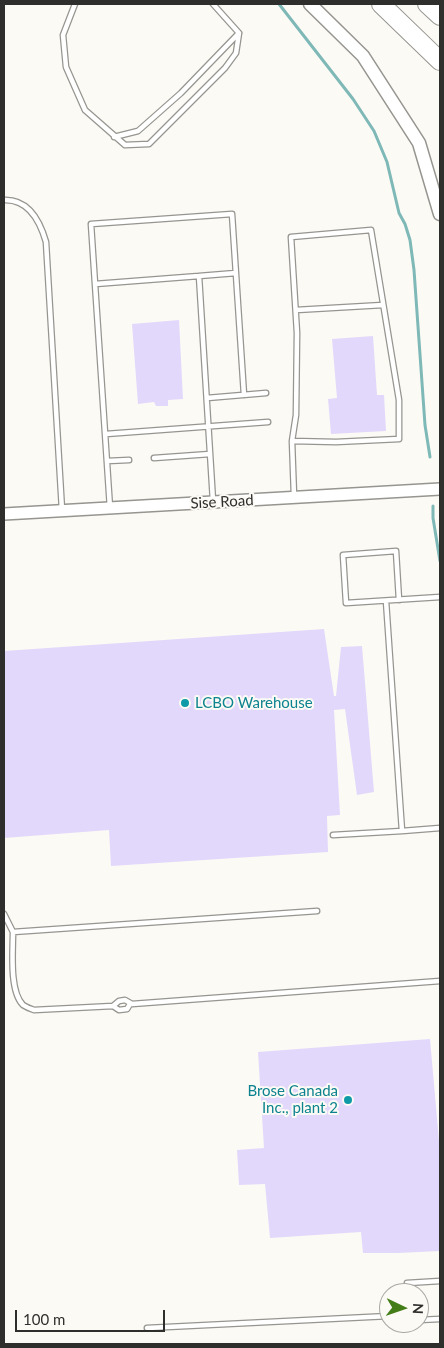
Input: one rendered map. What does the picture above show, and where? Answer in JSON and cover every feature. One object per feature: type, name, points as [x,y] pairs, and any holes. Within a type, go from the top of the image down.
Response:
[{"type":"highway","points":[[381,4],[440,61]]},
{"type":"highway","points":[[427,4],[440,16]]},
{"type":"main road","points":[[310,4],[363,56],[419,143],[440,214]]},
{"type":"street","name":"Sise Road","points":[[4,514],[440,489]]},
{"type":"lane","points":[[74,4],[62,35],[66,67],[85,110],[125,145],[149,144],[225,68],[236,53],[239,33]]},
{"type":"lane","points":[[213,4],[239,33]]},
{"type":"lane","points":[[114,136],[138,131],[181,92],[239,33]]},
{"type":"lane","points":[[4,200],[11,200],[21,204],[33,214],[42,228],[46,242],[62,510]]},
{"type":"lane","points":[[110,508],[91,224],[232,214],[244,395]]},
{"type":"lane","points":[[292,441],[336,442],[399,439],[399,400],[371,230],[291,237],[297,333],[296,415],[292,441],[294,498]]},
{"type":"lane","points":[[95,284],[236,273]]},
{"type":"lane","points":[[199,276],[213,502]]},
{"type":"lane","points":[[296,310],[383,305]]},
{"type":"lane","points":[[206,398],[266,393]]},
{"type":"lane","points":[[106,434],[268,422]]},
{"type":"lane","points":[[154,458],[210,454]]},
{"type":"lane","points":[[107,461],[128,460]]},
{"type":"lane","points":[[399,600],[396,551],[343,555],[346,603],[386,601],[440,597]]},
{"type":"lane","points":[[386,601],[402,831]]},
{"type":"lane","points":[[333,836],[440,828]]},
{"type":"lane","points":[[13,932],[317,911]]},
{"type":"lane","points":[[4,914],[13,932],[14,982],[17,994],[23,1005],[34,1010],[113,1006],[119,1010],[127,1009],[130,1004],[440,981]]},
{"type":"lane","points":[[407,1283],[440,1281]]},
{"type":"lane","points":[[146,1328],[379,1316]]},
{"type":"building","points":[[179,320],[183,399],[168,400],[168,406],[156,406],[154,402],[138,404],[132,324]]},
{"type":"building","points":[[373,336],[377,395],[384,395],[386,431],[331,434],[328,399],[337,398],[332,339]]},
{"type":"building","name":"LCBO Warehouse","points":[[324,629],[334,696],[336,696],[341,647],[362,646],[374,792],[357,795],[345,709],[334,710],[340,815],[327,816],[328,852],[111,866],[109,830],[4,838],[4,651]]},
{"type":"building","name":"Brose Canada Inc., plant 2","points":[[430,1039],[440,1152],[440,1251],[363,1253],[361,1232],[270,1238],[265,1184],[239,1185],[237,1150],[264,1148],[258,1052]]},
{"type":"waterway","points":[[279,4],[353,99],[374,131],[387,162],[399,213],[410,240],[414,270],[425,425],[430,457]]},
{"type":"waterway","points":[[433,506],[433,518],[440,561]]},
{"type":"place","name":"LCBO Warehouse","points":[[185,703]]},
{"type":"place","name":"Brose Canada Inc., plant 2","points":[[348,1100]]}]
